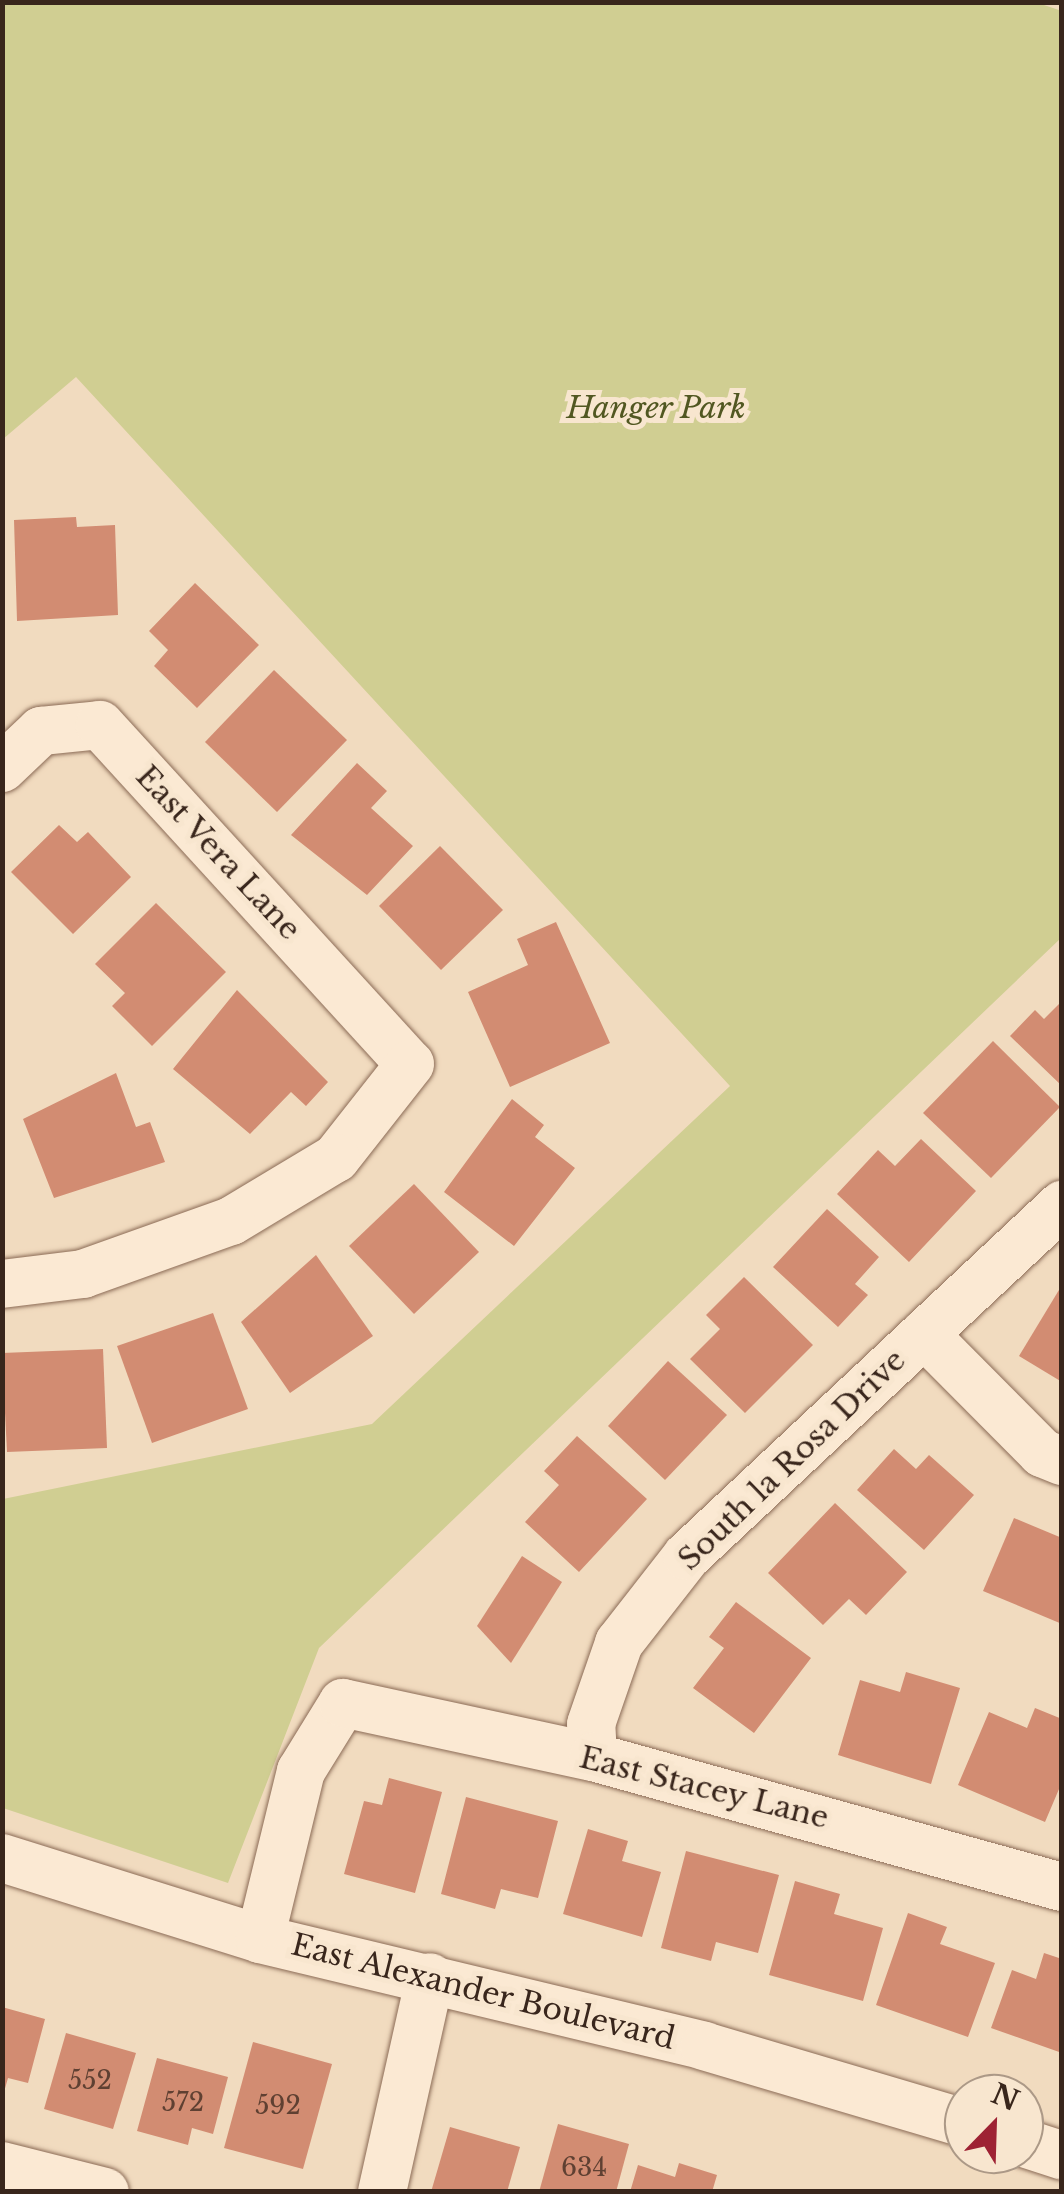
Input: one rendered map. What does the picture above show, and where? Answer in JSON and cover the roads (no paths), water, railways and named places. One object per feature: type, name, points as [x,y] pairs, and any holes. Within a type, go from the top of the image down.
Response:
[{"type":"street","name":"East Vera Lane","points":[[2,768],[42,731],[100,726],[410,1064],[336,1158],[232,1220],[83,1274],[2,1284]]},
{"type":"street","name":"South la Rosa Drive","points":[[592,1757],[590,1724],[619,1644],[686,1556],[1062,1205]]},
{"type":"street","points":[[924,1334],[1042,1453],[1062,1461]]},
{"type":"street","name":"East Stacey Lane","points":[[260,1939],[301,1771],[343,1703],[592,1757],[1062,1887]]},
{"type":"street","name":"East Alexander Boulevard","points":[[2,1858],[260,1939],[430,1977],[944,2118]]},
{"type":"street","points":[[382,2192],[430,1977]]},
{"type":"street","points":[[2,2166],[105,2192]]},
{"type":"park label","name":"Hanger Park","points":[[656,408]]}]
